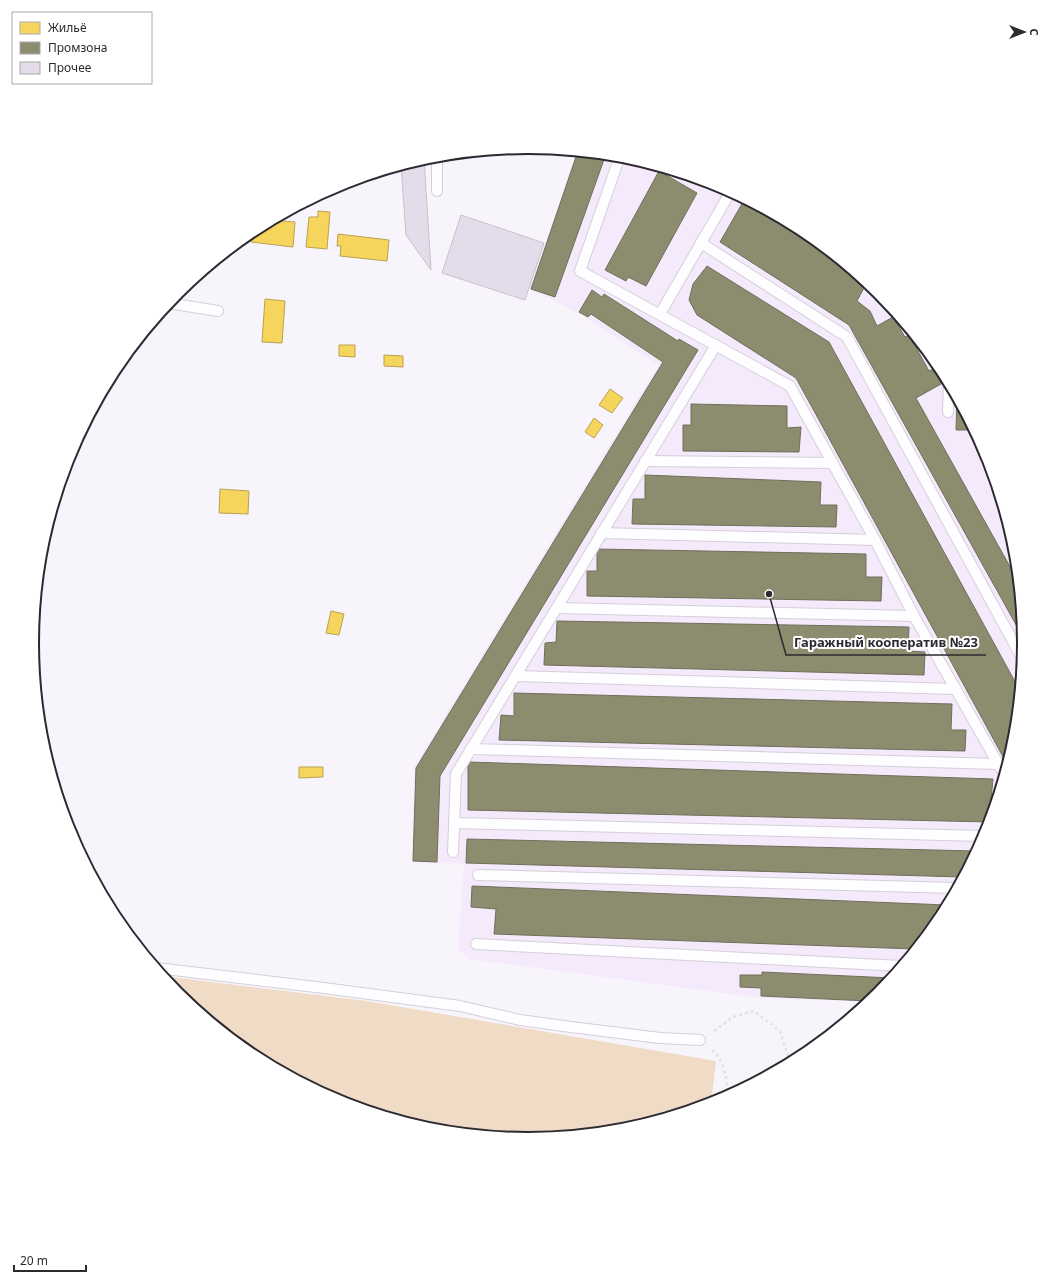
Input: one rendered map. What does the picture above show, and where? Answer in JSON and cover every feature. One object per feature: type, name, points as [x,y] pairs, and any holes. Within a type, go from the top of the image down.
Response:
[{"type":"lane","points":[[618,162],[580,271],[790,386],[875,540],[914,616],[1000,768]]},
{"type":"lane","points":[[436,163],[436,191]]},
{"type":"lane","points":[[660,314],[728,197]]},
{"type":"lane","points":[[701,243],[847,337],[1017,648]]},
{"type":"lane","points":[[175,304],[218,311]]},
{"type":"lane","points":[[453,852],[456,774],[716,345]]},
{"type":"lane","points":[[948,412],[949,394]]},
{"type":"lane","points":[[645,460],[833,463]]},
{"type":"lane","points":[[602,533],[875,540]]},
{"type":"lane","points":[[558,608],[914,616]]},
{"type":"lane","points":[[516,676],[956,689]]},
{"type":"lane","points":[[471,749],[998,764]]},
{"type":"lane","points":[[454,823],[977,836]]},
{"type":"lane","points":[[478,875],[951,888]]},
{"type":"lane","points":[[476,944],[895,966]]},
{"type":"lane","points":[[164,969],[460,1006],[520,1020],[571,1028],[660,1038],[700,1040]]},
{"type":"path","points":[[726,1089],[726,1074],[716,1053],[700,1040],[733,1017],[754,1011],[780,1031],[788,1056]]},
{"type":"shaded area","points":[[575,156],[623,163],[655,170],[685,179],[744,204],[772,219],[800,236],[850,275],[896,320],[916,345],[935,371],[967,426],[991,485],[1008,547],[1013,579],[1017,642],[1016,674],[1008,738],[991,800],[967,859],[935,914],[916,940],[896,965],[859,1002],[760,998],[470,959],[458,950],[464,864],[412,862],[414,767],[658,365],[578,313],[529,289]]},
{"type":"shaded area","points":[[172,977],[367,1001],[716,1061],[712,1095],[685,1106],[655,1115],[592,1127],[560,1130],[528,1132],[464,1127],[401,1115],[371,1106],[312,1081],[283,1066],[230,1030],[206,1010]]},
{"type":"building: Жильё","points":[[318,211],[330,212],[327,249],[306,247],[309,217],[318,217]]},
{"type":"building: Жильё","points":[[281,221],[295,222],[293,247],[251,242],[251,239],[256,236]]},
{"type":"building: Жильё","points":[[338,234],[389,240],[387,261],[340,256],[341,246],[337,246]]},
{"type":"building: Жильё","points":[[265,299],[285,301],[282,343],[262,342]]},
{"type":"building: Жильё","points":[[339,345],[355,345],[355,357],[339,356]]},
{"type":"building: Жильё","points":[[384,355],[403,356],[403,367],[384,366]]},
{"type":"building: Жильё","points":[[610,389],[623,398],[612,413],[599,405]]},
{"type":"building: Жильё","points":[[594,418],[603,425],[594,438],[585,432]]},
{"type":"building: Жильё","points":[[220,489],[249,491],[248,514],[219,513]]},
{"type":"building: Жильё","points":[[331,611],[344,614],[339,635],[326,633]]},
{"type":"building: Жильё","points":[[299,767],[323,767],[323,777],[299,778]]},
{"type":"building: Промзона","points":[[576,157],[604,160],[555,297],[531,289]]},
{"type":"building: Промзона","points":[[659,171],[697,193],[646,286],[628,277],[626,281],[605,270]]},
{"type":"building: Промзона","points":[[742,203],[744,204],[800,236],[826,255],[864,288],[857,301],[870,311],[877,326],[893,317],[905,337],[908,335],[911,339],[929,371],[933,369],[941,384],[916,398],[1011,569],[1016,625],[849,325],[720,242]]},
{"type":"building: Промзона","points":[[707,266],[829,342],[1015,682],[1008,738],[1003,757],[796,378],[697,315],[689,300],[693,284]]},
{"type":"building: Промзона","points":[[592,290],[602,297],[604,294],[678,341],[679,339],[698,350],[440,776],[437,862],[413,861],[416,768],[663,362],[591,314],[588,317],[579,312]]},
{"type":"building: Промзона","points":[[691,404],[787,406],[787,428],[801,427],[799,452],[683,451],[683,425],[691,425]]},
{"type":"building: Промзона","points":[[957,408],[969,430],[956,430]]},
{"type":"building: Промзона","points":[[645,475],[821,482],[820,505],[837,505],[836,527],[632,524],[633,499],[645,499]]},
{"type":"building: Промзона","points":[[597,549],[866,554],[866,577],[882,577],[881,601],[587,596],[587,571],[597,571]]},
{"type":"building: Промзона","points":[[557,621],[909,627],[908,651],[925,652],[924,675],[544,665],[545,643],[556,642]]},
{"type":"building: Промзона","points":[[514,693],[952,704],[951,730],[966,730],[965,751],[499,740],[501,715],[514,716]]},
{"type":"building: Промзона","points":[[468,762],[993,779],[991,800],[983,822],[468,810]]},
{"type":"building: Промзона","points":[[467,839],[971,851],[957,877],[466,863]]},
{"type":"building: Промзона","points":[[472,886],[940,905],[909,949],[494,934],[496,909],[471,907]]},
{"type":"building: Промзона","points":[[762,972],[884,978],[860,1001],[761,996],[761,988],[740,987],[740,975],[762,975]]},
{"type":"building: Прочее","points":[[424,165],[431,270],[406,235],[401,170]]},
{"type":"building: Прочее","points":[[461,215],[544,243],[525,300],[442,273]]},
{"type":"place","name":"Гаражный кооператив №23","points":[[769,594]]}]
